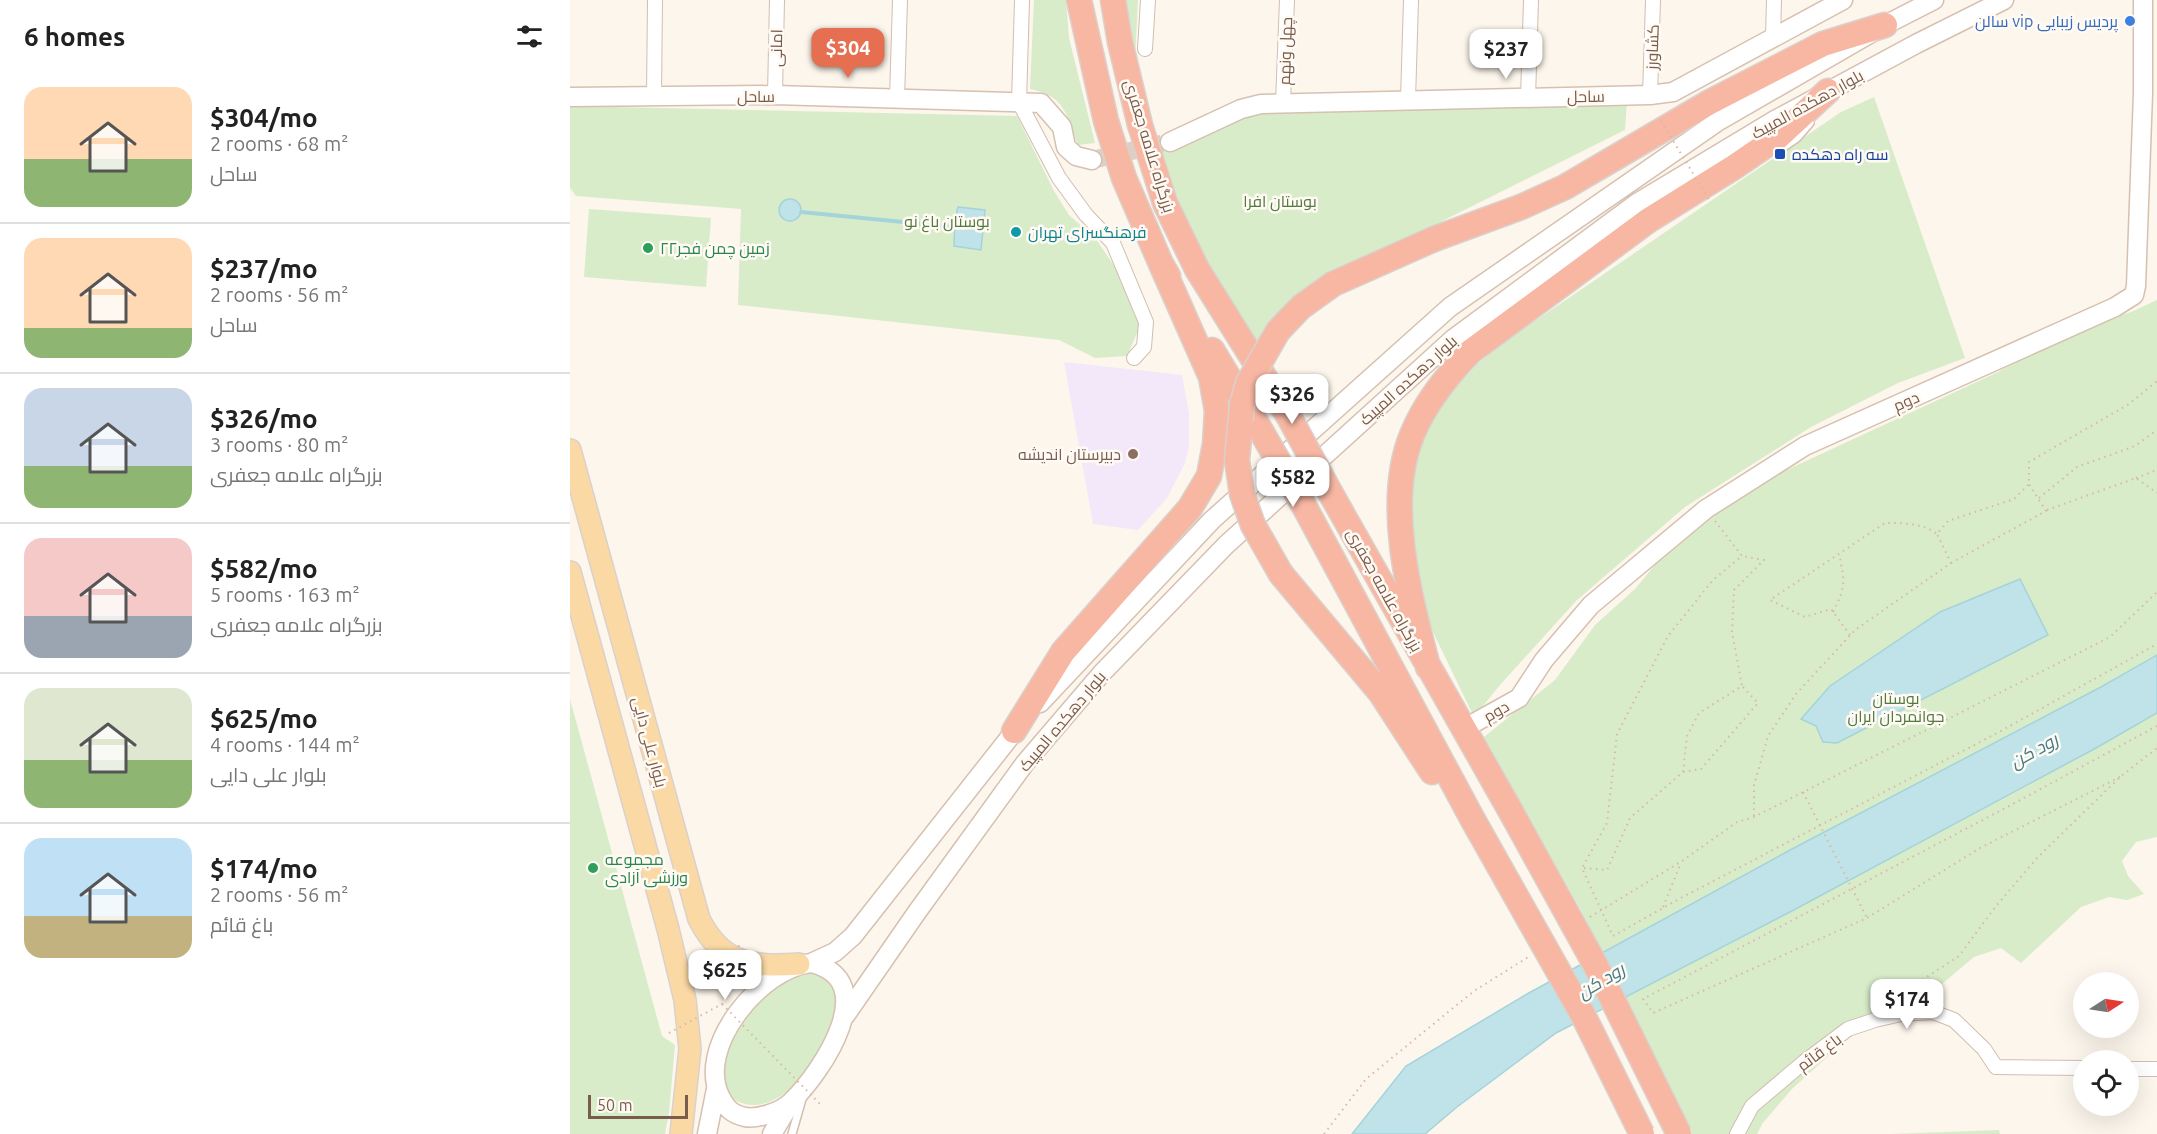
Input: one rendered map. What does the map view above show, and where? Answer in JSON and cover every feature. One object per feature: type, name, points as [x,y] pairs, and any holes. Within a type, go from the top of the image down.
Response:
[{"type":"highway","name":"بزرگراه علامه جعفری","points":[[1079,0],[1106,121],[1124,178],[1161,264],[1303,504],[1473,820],[1583,1015],[1642,1134]]},
{"type":"highway","name":"بزرگراه علامه جعفری","points":[[1113,0],[1120,42],[1140,124],[1165,203],[1197,269],[1288,415],[1510,810],[1596,966],[1679,1134]]},
{"type":"highway","points":[[1473,820],[1428,767],[1380,692],[1281,574],[1253,525],[1242,494],[1237,460],[1242,405],[1248,383],[1278,331],[1301,307],[1333,284],[1434,239],[1521,207],[1565,187],[1710,102],[1823,44],[1885,25]]},
{"type":"highway","points":[[1428,667],[1409,595],[1400,522],[1403,469],[1412,436],[1447,376],[1470,352],[1649,220],[1778,137],[1824,98]]},
{"type":"highway","points":[[1014,730],[1063,652],[1190,508],[1209,476],[1215,444],[1217,411],[1211,377],[1161,264]]},
{"type":"main road","name":"ساحل","points":[[1170,141],[1241,109],[1260,104],[1650,95],[1673,92],[1843,0]]},
{"type":"main road","name":"بلوار دهکده المپیک","points":[[805,964],[835,952],[853,936],[1014,730],[1212,520],[1450,308],[1717,122],[1885,25],[1934,0]]},
{"type":"main road","name":"بلوار دهکده المپیک","points":[[844,1016],[1025,763],[1102,673],[1226,545],[1453,339],[1637,203],[1775,120],[1824,98],[1916,44],[2004,0]]},
{"type":"main road","name":"دوم","points":[[1474,723],[1519,698],[1544,660],[1591,605],[1706,509],[1805,446],[2115,307],[2134,295],[2150,93],[2143,0]]},
{"type":"main road","name":"ساحل","points":[[570,97],[775,95],[1041,104],[1062,127],[1066,147],[1076,156],[1092,160]]},
{"type":"main road","name":"بلوار علی دایی","points":[[570,450],[699,919],[707,935],[722,951],[748,963],[770,966],[805,964]]},
{"type":"main road","name":"بلوار علی دایی","points":[[570,572],[668,929],[685,1000],[690,1049],[681,1134]]},
{"type":"main road","points":[[707,1134],[716,1089],[718,1050],[738,1012],[754,993],[777,975],[805,964],[824,966],[832,972],[844,991],[844,1016],[830,1049],[790,1104],[772,1134]]},
{"type":"main road","points":[[716,1089],[727,1108],[736,1115],[753,1118],[764,1116],[790,1104]]},
{"type":"street","points":[[654,96],[655,0]]},
{"type":"street","name":"امانی","points":[[775,95],[777,0]]},
{"type":"street","points":[[897,99],[900,0]]},
{"type":"street","points":[[1023,0],[1019,102],[1059,178],[1086,215],[1113,243],[1146,322],[1143,347],[1134,358]]},
{"type":"street","points":[[1145,49],[1148,0]]},
{"type":"street","name":"چهل ونهم","points":[[1283,103],[1287,0]]},
{"type":"street","points":[[1408,100],[1411,0]]},
{"type":"street","points":[[1528,98],[1531,0]]},
{"type":"street","name":"کشاورز","points":[[1650,95],[1653,0]]},
{"type":"street","points":[[1773,37],[1774,0]]},
{"type":"street","name":"باغ قائم","points":[[1737,1134],[1752,1106],[1848,1029],[1901,1014],[1933,1012],[1954,1020],[1984,1049],[1996,1067],[2073,1068]]},
{"type":"street","points":[[2139,1069],[2157,1069]]},
{"type":"lane","points":[[1773,154],[1797,138],[1815,117]]},
{"type":"lane","points":[[1677,203],[1712,191]]},
{"type":"lane","points":[[792,1134],[810,1079]]},
{"type":"path","points":[[1660,121],[1711,203]]},
{"type":"path","points":[[2046,511],[2029,484],[2029,462],[2129,404],[2157,381]]},
{"type":"path","points":[[2038,498],[2077,467],[2135,446],[2157,430]]},
{"type":"path","points":[[1754,817],[1754,785],[1768,736],[1796,694],[1850,635],[1951,563],[2046,511],[2157,470]]},
{"type":"path","points":[[2136,478],[2157,493]]},
{"type":"path","points":[[1937,534],[1948,521],[2014,499],[2029,484]]},
{"type":"path","points":[[1582,868],[1607,870],[1630,819],[1683,772],[1701,769],[1758,703],[1742,686],[1732,632],[1734,590],[1764,560],[1742,556],[1706,509]]},
{"type":"path","points":[[1850,635],[1832,609],[1805,617],[1770,600],[1885,524],[1904,523],[1932,530],[1937,534],[1951,563]]},
{"type":"path","points":[[1833,612],[1843,593],[1844,580],[1839,554]]},
{"type":"path","points":[[1582,868],[1607,823],[1617,734],[1668,636],[1713,580],[1742,556]]},
{"type":"path","points":[[1581,923],[1682,861],[1737,822],[1754,817],[2110,637],[2157,592]]},
{"type":"path","points":[[1582,868],[1613,936],[1663,907],[1991,736],[2157,644]]},
{"type":"path","points":[[1683,772],[1687,736],[1699,713],[1742,686]]},
{"type":"path","points":[[2120,777],[1980,848],[1867,918],[1653,1013],[1642,999],[2011,806],[2157,726]]},
{"type":"path","points":[[1880,1007],[1959,956],[1996,906],[2037,858],[2120,777],[2157,748]]},
{"type":"path","points":[[1803,792],[1867,918]]},
{"type":"path","points":[[1663,907],[1682,861]]},
{"type":"path","points":[[669,1034],[722,1004],[739,945]]},
{"type":"path","points":[[1324,1134],[1366,1078],[1474,991],[1533,954]]},
{"type":"path","points":[[722,1004],[822,1106]]},
{"type":"shaded area","name":"دبیرستان اندیشه","points":[[1064,362],[1182,375],[1189,414],[1189,446],[1185,463],[1167,498],[1138,530],[1093,524]]},
{"type":"green space","points":[[1034,0],[1066,0],[1069,38],[1095,143],[1078,145],[1067,116],[1058,102],[1051,96],[1030,89]]},
{"type":"green space","points":[[1126,0],[1138,0],[1135,59]]},
{"type":"green space","points":[[1874,97],[1965,358],[1898,383],[1811,427],[1685,507],[1576,601],[1474,717],[1433,632],[1419,586],[1408,492],[1417,444],[1439,406],[1476,365],[1500,345],[1841,112]]},
{"type":"green space","name":"بوستان افرا","points":[[1627,101],[1625,130],[1330,277],[1257,347],[1202,251],[1176,195],[1160,153],[1257,110]]},
{"type":"green space","name":"بوستان باغ نو","points":[[570,106],[1017,116],[1054,191],[1069,215],[1096,239],[1119,273],[1141,324],[1127,356],[1095,358],[1059,340],[738,305],[741,209],[576,196],[570,188]]},
{"type":"green space","name":"زمین چمن فجر۲۲","points":[[589,209],[711,218],[706,287],[584,277]]},
{"type":"green space","name":"بوستان جوانمردان ایران","points":[[2157,300],[2157,837],[2136,842],[2122,861],[2128,876],[2144,894],[2127,900],[2109,897],[2081,907],[2021,963],[2001,948],[1974,957],[1936,989],[1847,1039],[1792,1089],[1762,1124],[1757,1134],[1688,1134],[1583,914],[1484,737],[1555,680],[1595,625],[1635,589],[1674,542],[1715,510],[1776,475],[1996,373],[2074,331],[2131,312]]},
{"type":"green space","name":"مجموعه ورزشی آزادی","points":[[570,699],[662,1036],[675,1045],[665,1134],[570,1134]]},
{"type":"green space","points":[[816,971],[836,990],[839,1000],[834,1025],[817,1059],[799,1082],[769,1102],[748,1105],[737,1101],[728,1093],[723,1070],[737,1028],[750,1008],[766,992],[785,979]]},
{"type":"green space","points":[[1999,1130],[2000,1134],[1892,1134]]},
{"type":"water","points":[[790,199],[798,202],[801,210],[798,218],[790,221],[782,218],[779,210],[782,202]]},
{"type":"water","points":[[958,207],[985,210],[981,250],[954,246]]},
{"type":"water","points":[[2020,579],[2048,635],[1837,743],[1823,742],[1816,726],[1801,719],[1830,686],[1940,612]]},
{"type":"water","name":"رود کن","points":[[2157,655],[2157,713],[1790,912],[1556,1033],[1457,1107],[1425,1134],[1352,1134],[1406,1066],[1527,994],[1792,849],[2101,687]]},
{"type":"waterway","points":[[801,212],[954,227]]},
{"type":"tunnel","points":[[1092,160],[1170,142]]},
{"type":"place","name":"سالن vip پردیس زیبایی","points":[[2130,21]]},
{"type":"place","name":"سه راه دهکده","points":[[1780,154]]},
{"type":"place","name":"فرهنگسرای تهران","points":[[1016,232]]},
{"type":"place","name":"زمین چمن فجر۲۲","points":[[648,248]]},
{"type":"place","name":"دبیرستان اندیشه","points":[[1133,454]]},
{"type":"place","name":"مجموعه ورزشی آزادی","points":[[593,868]]}]
